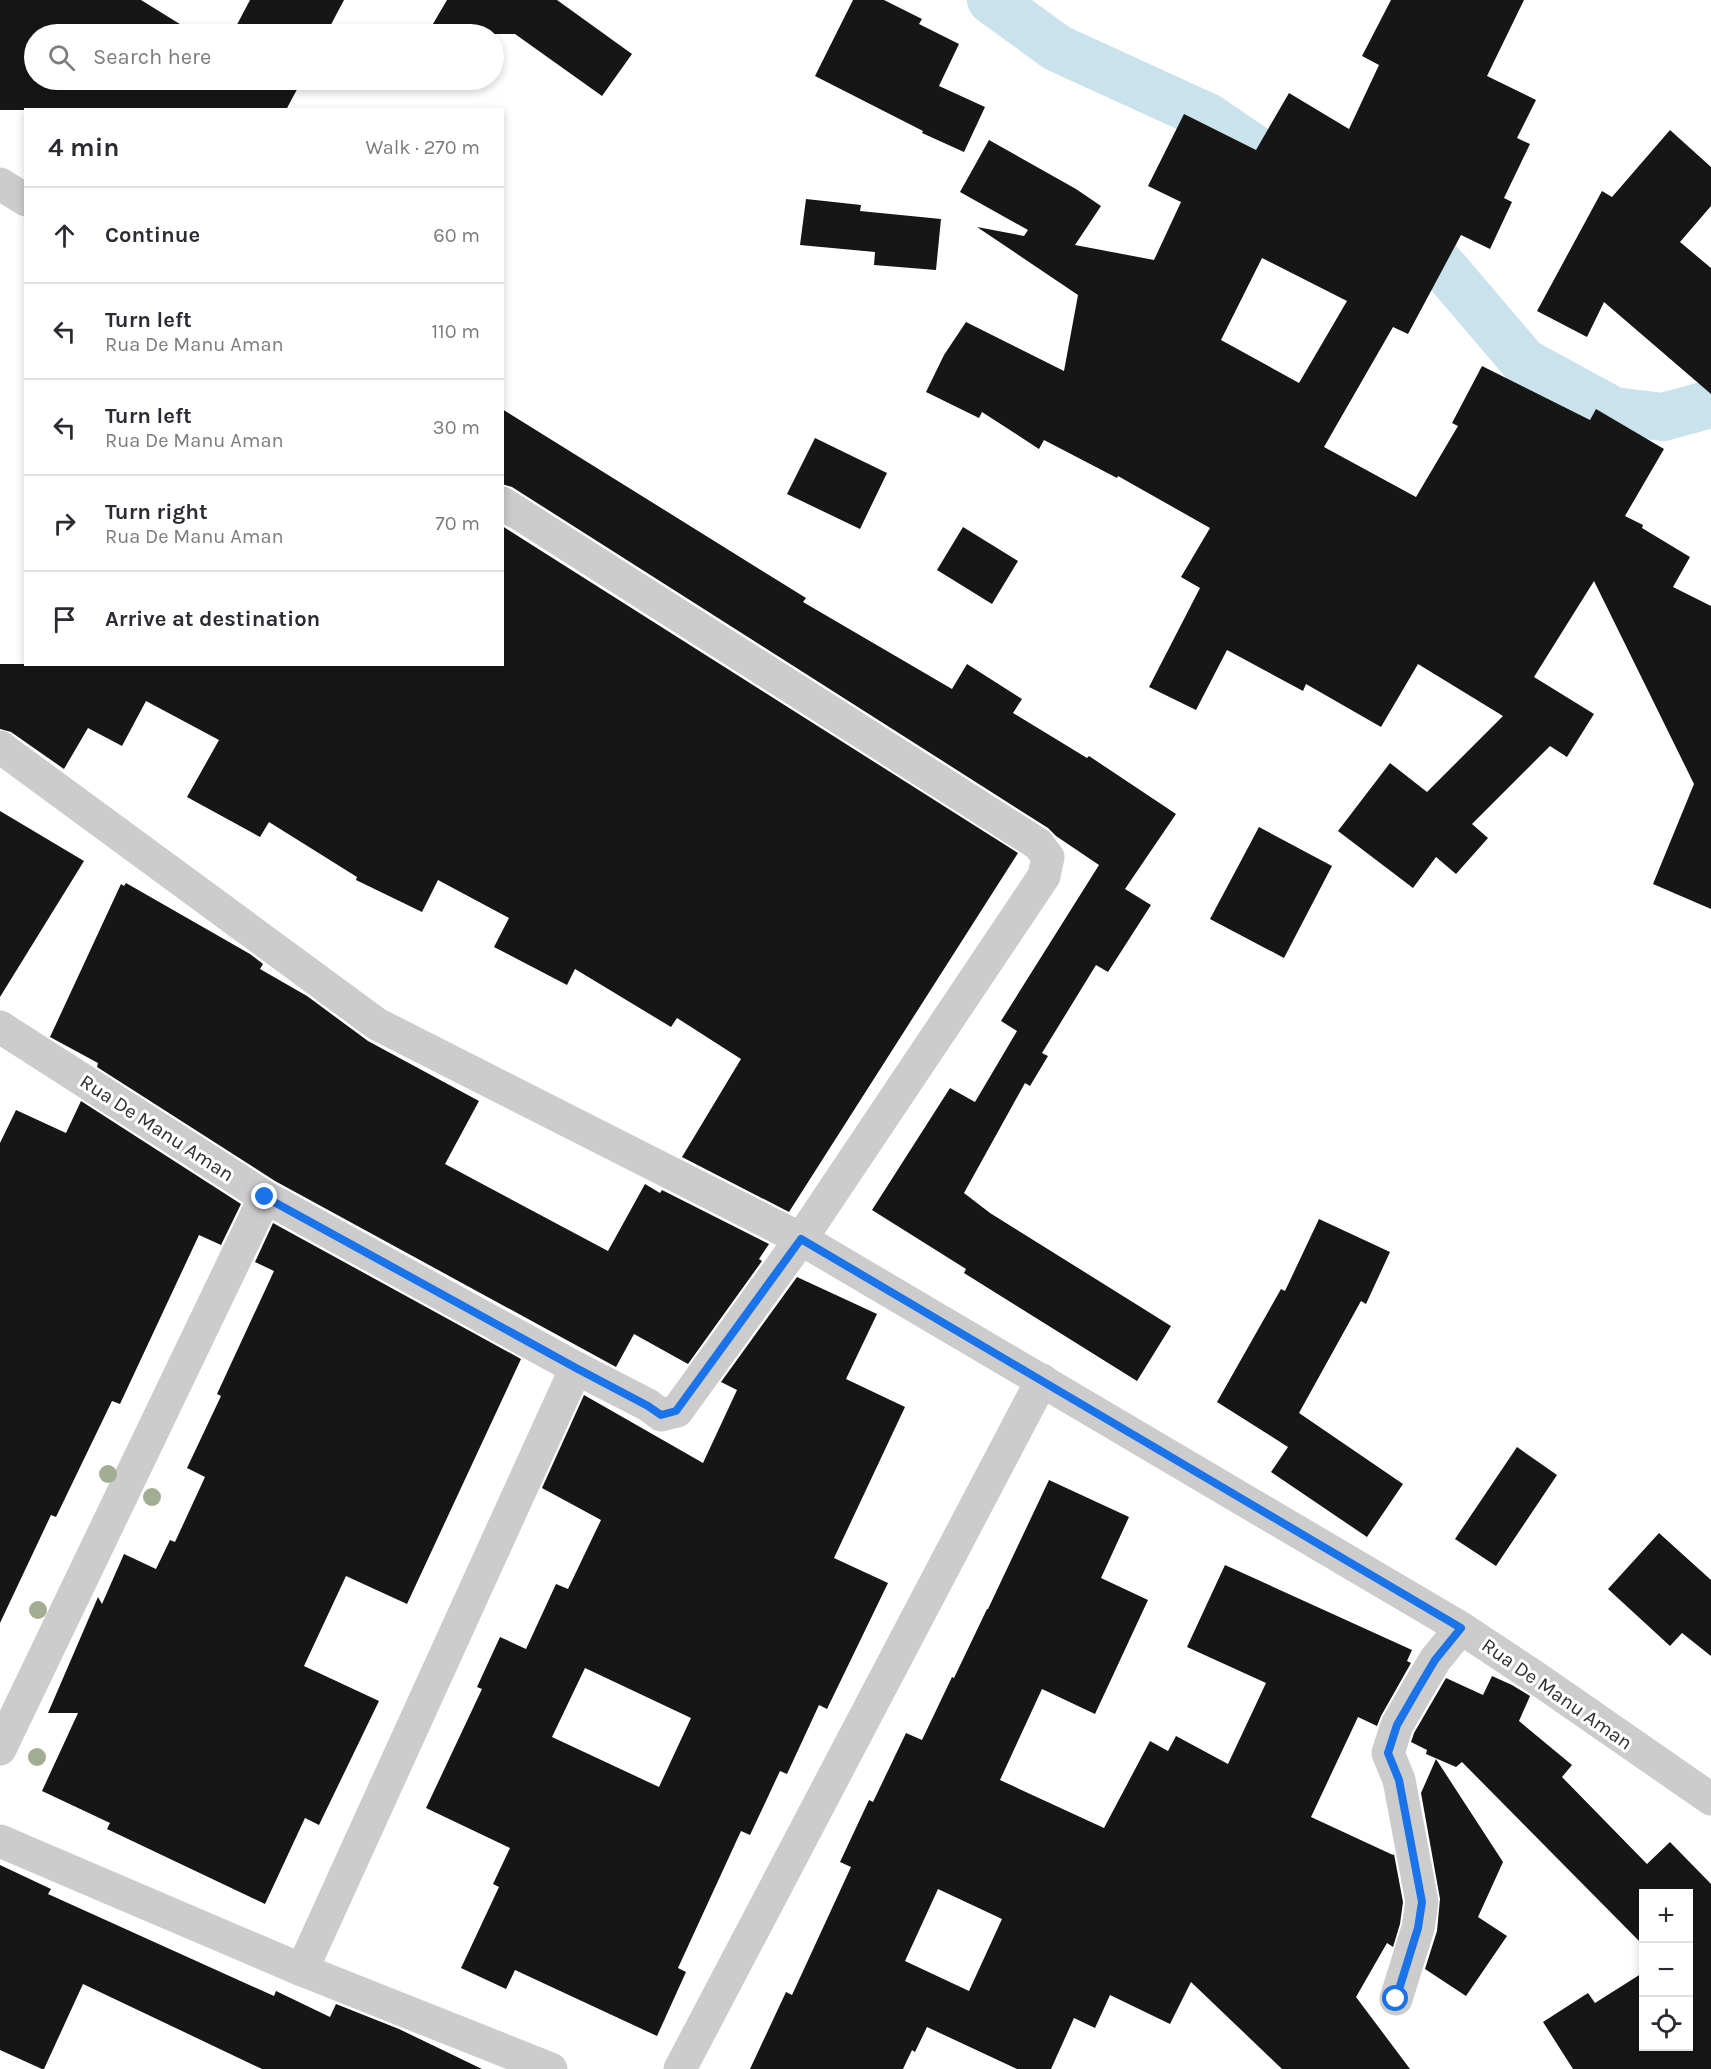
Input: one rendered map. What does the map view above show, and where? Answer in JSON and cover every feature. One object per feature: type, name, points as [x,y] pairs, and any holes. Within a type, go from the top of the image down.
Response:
[{"type":"street","points":[[0,184],[24,199]]},
{"type":"street","points":[[0,747],[377,1024],[801,1239],[1044,876],[1048,858],[1038,844],[504,504]]},
{"type":"street","name":"Rua De Manu Aman","points":[[0,1027],[265,1197],[661,1415],[676,1411],[801,1239],[1461,1628],[1711,1799]]},
{"type":"street","points":[[0,1749],[265,1197]]},
{"type":"street","points":[[302,1970],[576,1368]]},
{"type":"street","points":[[680,2069],[1042,1380]]},
{"type":"street","points":[[1396,1999],[1418,1928],[1422,1902],[1399,1780],[1388,1753],[1397,1725],[1416,1692],[1435,1660],[1461,1628]]},
{"type":"street","points":[[0,1841],[302,1970],[551,2069]]},
{"type":"building","points":[[0,0],[141,0],[180,24],[24,24],[24,90],[297,90],[287,108],[24,108],[24,110],[0,110]]},
{"type":"building","points":[[250,0],[344,0],[331,24],[237,24]]},
{"type":"building","points":[[447,0],[557,0],[632,54],[602,96],[515,34],[504,34],[504,24],[433,24]]},
{"type":"building","points":[[853,0],[884,0],[922,19],[919,24],[959,44],[939,86],[985,107],[964,152],[922,133],[923,131],[815,76]]},
{"type":"building","points":[[1391,0],[1524,0],[1487,76],[1536,100],[1517,138],[1530,144],[1504,198],[1512,202],[1490,249],[1461,235],[1408,334],[1393,327],[1324,447],[1416,497],[1458,426],[1452,423],[1482,366],[1590,420],[1596,409],[1664,449],[1625,516],[1643,525],[1642,528],[1690,557],[1673,587],[1711,606],[1711,909],[1653,884],[1694,784],[1594,581],[1534,677],[1594,714],[1567,757],[1550,746],[1472,824],[1488,838],[1456,874],[1436,857],[1413,888],[1338,831],[1390,763],[1427,792],[1503,716],[1418,664],[1381,727],[1306,684],[1303,691],[1227,650],[1196,710],[1149,687],[1200,588],[1181,577],[1210,528],[1118,476],[1117,478],[1044,440],[1039,449],[982,412],[979,418],[926,392],[944,355],[966,322],[1064,371],[1078,295],[977,227],[1024,236],[1028,230],[960,192],[989,140],[1076,189],[1101,206],[1075,245],[1154,260],[1181,202],[1148,186],[1184,114],[1256,150],[1289,93],[1349,129],[1379,65],[1362,56]],"holes":[[[1262,258],[1347,301],[1299,383],[1221,340]]]},
{"type":"building","points":[[1670,130],[1711,167],[1711,206],[1680,242],[1711,268],[1711,394],[1604,302],[1587,337],[1537,311],[1602,191],[1612,197]]},
{"type":"building","points":[[806,199],[861,205],[860,211],[941,219],[936,270],[874,265],[875,252],[800,245]]},
{"type":"building","points":[[504,410],[806,598],[803,602],[952,689],[967,664],[1022,699],[1013,713],[1087,758],[1089,756],[1176,814],[1125,889],[1151,905],[1108,972],[1096,965],[1042,1053],[1048,1056],[1030,1086],[1025,1083],[964,1193],[990,1213],[1171,1326],[1137,1381],[964,1273],[966,1269],[872,1210],[950,1088],[975,1102],[1017,1031],[1001,1021],[1099,865],[1048,828],[512,487],[504,485]]},
{"type":"building","points":[[815,438],[887,473],[860,529],[787,494]]},
{"type":"building","points":[[504,527],[1018,853],[789,1212],[682,1157],[741,1059],[677,1018],[671,1027],[575,969],[567,985],[494,947],[509,918],[438,880],[422,912],[356,880],[357,877],[269,822],[260,837],[187,797],[219,740],[146,701],[122,746],[88,728],[64,769],[11,732],[0,729],[0,664],[24,664],[24,666],[504,666]]},
{"type":"building","points":[[963,527],[1018,561],[992,604],[937,570]]},
{"type":"building","points":[[0,811],[84,861],[0,997]]},
{"type":"building","points":[[1259,827],[1332,866],[1284,958],[1210,919]]},
{"type":"building","points":[[126,883],[250,954],[263,964],[260,969],[307,996],[368,1041],[479,1101],[445,1164],[608,1251],[645,1184],[660,1193],[662,1190],[769,1244],[759,1259],[762,1261],[688,1364],[634,1334],[616,1367],[275,1181],[97,1067],[98,1063],[50,1037],[121,884],[124,886]]},
{"type":"building","points":[[81,1101],[241,1204],[221,1245],[199,1235],[120,1404],[112,1401],[56,1517],[51,1515],[0,1623],[0,1143],[16,1110],[66,1133]]},
{"type":"building","points":[[1319,1219],[1390,1252],[1366,1304],[1361,1301],[1299,1413],[1403,1484],[1367,1537],[1271,1472],[1288,1447],[1217,1402],[1281,1289],[1285,1291]]},
{"type":"building","points":[[273,1223],[521,1359],[407,1604],[346,1576],[304,1666],[379,1701],[319,1825],[305,1818],[265,1904],[107,1829],[110,1823],[42,1791],[78,1713],[48,1713],[98,1597],[102,1604],[124,1554],[156,1569],[170,1540],[175,1542],[205,1477],[187,1468],[221,1396],[217,1394],[274,1271],[255,1262]]},
{"type":"building","points":[[797,1277],[877,1314],[846,1379],[905,1407],[834,1558],[888,1583],[827,1709],[819,1705],[787,1774],[780,1771],[750,1835],[741,1831],[678,1968],[686,1972],[657,2036],[515,1970],[506,1989],[461,1968],[499,1887],[493,1884],[510,1848],[426,1808],[482,1689],[477,1687],[500,1637],[526,1649],[556,1584],[568,1589],[601,1520],[542,1488],[584,1395],[703,1463],[737,1390],[721,1382]],"holes":[[[585,1668],[691,1718],[659,1787],[552,1737]]]},
{"type":"building","points":[[1517,1447],[1557,1475],[1496,1566],[1455,1539]]},
{"type":"building","points":[[1049,1480],[1129,1517],[1101,1578],[1148,1600],[1095,1714],[1042,1689],[1000,1780],[1104,1828],[1150,1741],[1168,1751],[1176,1736],[1228,1764],[1266,1683],[1187,1647],[1225,1565],[1412,1650],[1407,1661],[1411,1663],[1377,1726],[1358,1717],[1311,1817],[1394,1854],[1403,1902],[1400,1924],[1393,1947],[1387,1943],[1356,1997],[1410,2069],[1282,2069],[1191,1982],[1170,2024],[1110,1995],[1095,2028],[1074,2018],[1051,2069],[1017,2069],[927,2027],[915,2052],[912,2050],[903,2069],[750,2069],[786,1992],[792,1995],[851,1867],[840,1862],[869,1800],[873,1802],[906,1733],[922,1740],[988,1609]],"holes":[[[938,1889],[1002,1919],[969,1991],[905,1961]]]},
{"type":"building","points":[[1659,1533],[1711,1580],[1711,1656],[1682,1633],[1670,1646],[1608,1589]]},
{"type":"building","points":[[1492,1676],[1530,1696],[1519,1721],[1572,1765],[1562,1777],[1647,1864],[1670,1842],[1711,1884],[1711,2069],[1573,2069],[1543,2022],[1588,1993],[1595,2003],[1639,1975],[1639,2051],[1693,2051],[1693,1889],[1639,1889],[1639,1941],[1462,1762],[1456,1767],[1426,1754],[1427,1750],[1411,1742],[1446,1678],[1483,1695]]},
{"type":"building","points":[[1436,1759],[1503,1862],[1478,1917],[1507,1936],[1466,1996],[1425,1969],[1437,1931],[1440,1899],[1421,1793]]},
{"type":"building","points":[[0,1865],[51,1889],[48,1894],[274,1996],[276,1991],[330,2017],[336,2004],[399,2029],[482,2069],[262,2069],[83,1984],[44,2069],[42,2069],[0,2050]]},
{"type":"waterway","points":[[991,0],[1057,48],[1208,117],[1275,163],[1312,181]]},
{"type":"waterway","points":[[1394,227],[1418,242],[1443,267],[1524,362],[1614,411],[1663,417],[1711,404]]},
{"type":"route","points":[[265,1197],[661,1415],[676,1411],[801,1239],[1461,1628],[1435,1660],[1416,1692],[1397,1725],[1388,1753],[1399,1780],[1422,1902],[1418,1928],[1396,1999]]}]
